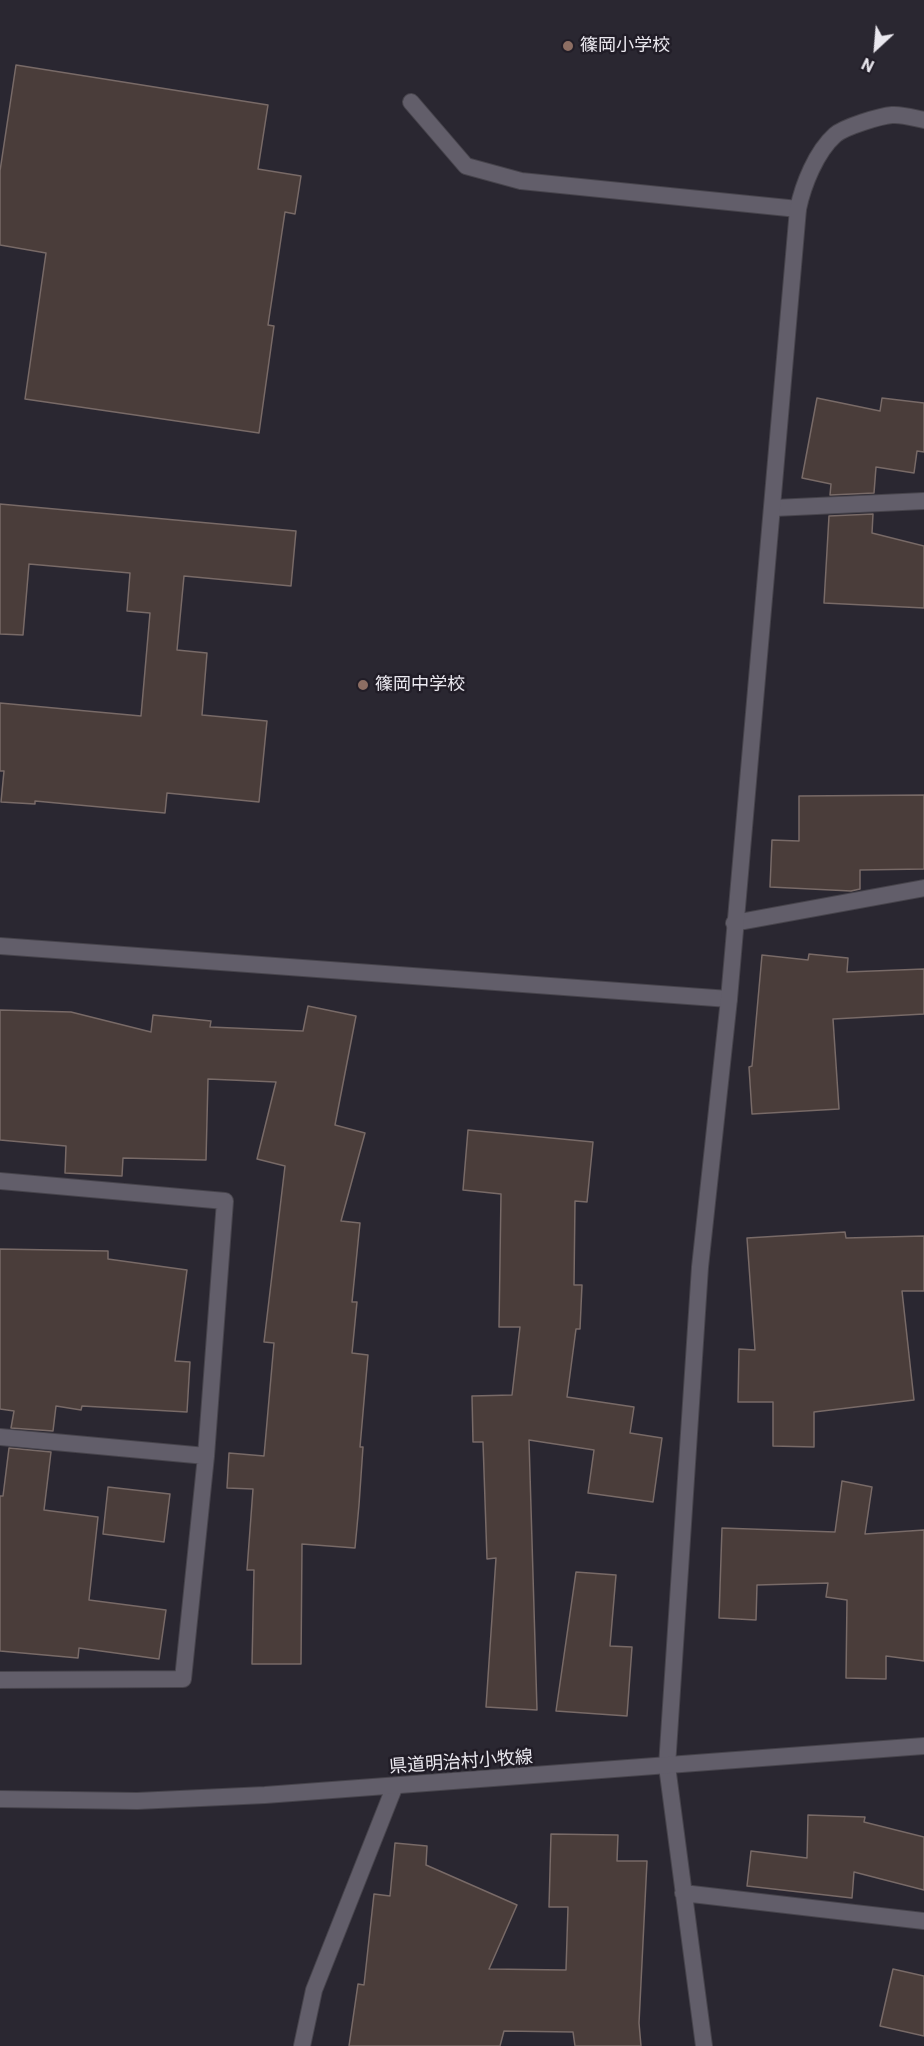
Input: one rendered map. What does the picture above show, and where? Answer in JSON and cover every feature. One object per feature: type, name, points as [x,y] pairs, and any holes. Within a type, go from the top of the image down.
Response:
[{"type":"street","points":[[411,102],[466,166],[521,181],[798,209]]},
{"type":"street","points":[[704,2046],[667,1766],[700,1267],[729,999],[734,923],[774,508],[798,209],[801,194],[817,161],[836,134],[876,118],[894,115],[924,120]]},
{"type":"street","points":[[774,508],[924,501]]},
{"type":"street","points":[[734,923],[924,888]]},
{"type":"street","points":[[0,946],[729,999]]},
{"type":"street","points":[[0,1181],[225,1201],[206,1456],[183,1679],[0,1680]]},
{"type":"street","points":[[0,1437],[206,1456]]},
{"type":"street","name":"県道明治村小牧線","points":[[0,1799],[137,1801],[394,1788],[924,1746]]},
{"type":"street","points":[[302,2046],[314,1990],[394,1788]]},
{"type":"street","points":[[683,1893],[924,1922]]},
{"type":"building","points":[[16,65],[268,105],[258,169],[301,176],[295,214],[285,212],[268,325],[274,326],[259,433],[25,399],[46,253],[0,245],[0,171]]},
{"type":"building","points":[[817,398],[880,411],[882,398],[924,403],[924,452],[917,451],[914,473],[876,467],[874,493],[830,495],[831,484],[802,478]]},
{"type":"building","points":[[0,504],[296,531],[291,586],[184,576],[177,650],[207,653],[202,715],[267,721],[259,802],[167,793],[165,813],[35,801],[35,804],[1,802],[4,771],[0,771],[0,703],[141,716],[150,613],[127,611],[130,573],[29,564],[23,635],[0,634]]},
{"type":"building","points":[[873,514],[872,533],[924,546],[924,608],[824,603],[829,516]]},
{"type":"building","points":[[924,795],[924,869],[860,870],[860,889],[851,891],[770,887],[772,840],[799,841],[799,796]]},
{"type":"building","points":[[809,954],[848,958],[847,972],[924,969],[924,1014],[833,1019],[839,1109],[752,1114],[749,1067],[752,1066],[762,955],[808,960]]},
{"type":"building","points":[[308,1006],[356,1016],[335,1125],[365,1133],[341,1221],[360,1223],[352,1302],[357,1302],[352,1353],[368,1355],[360,1447],[363,1447],[359,1505],[355,1548],[302,1544],[301,1664],[252,1664],[254,1570],[247,1570],[253,1489],[227,1488],[229,1453],[264,1456],[274,1343],[264,1342],[285,1166],[257,1159],[276,1082],[208,1079],[206,1160],[123,1158],[122,1176],[65,1173],[66,1146],[0,1140],[0,1010],[71,1012],[151,1032],[153,1015],[211,1021],[210,1027],[303,1031]]},
{"type":"building","points":[[468,1130],[593,1142],[587,1202],[575,1201],[574,1285],[582,1285],[580,1329],[576,1329],[567,1397],[634,1407],[630,1433],[662,1438],[653,1502],[588,1493],[594,1450],[529,1440],[537,1710],[486,1707],[496,1558],[487,1559],[483,1442],[473,1442],[472,1396],[512,1395],[520,1327],[499,1327],[501,1194],[463,1190]]},
{"type":"building","points":[[845,1232],[846,1238],[924,1236],[924,1291],[902,1291],[914,1400],[814,1412],[814,1447],[773,1446],[773,1402],[738,1402],[739,1349],[755,1350],[747,1238]]},
{"type":"building","points":[[0,1249],[108,1251],[108,1259],[187,1270],[175,1361],[190,1362],[187,1412],[82,1406],[81,1410],[56,1406],[53,1431],[11,1428],[14,1411],[0,1409]]},
{"type":"building","points":[[9,1448],[51,1452],[44,1510],[98,1517],[89,1600],[166,1610],[159,1659],[79,1648],[78,1658],[0,1651],[0,1496],[3,1496]]},
{"type":"building","points":[[842,1481],[872,1487],[865,1534],[924,1530],[924,1661],[886,1656],[886,1679],[846,1678],[847,1600],[826,1597],[828,1583],[757,1585],[756,1620],[719,1618],[722,1528],[835,1532]]},
{"type":"building","points":[[108,1487],[170,1494],[164,1542],[103,1534]]},
{"type":"building","points":[[576,1572],[616,1575],[610,1646],[632,1647],[627,1716],[556,1711]]},
{"type":"building","points":[[808,1815],[865,1817],[864,1822],[924,1837],[924,1890],[854,1872],[852,1898],[747,1886],[751,1851],[807,1858]]},
{"type":"building","points":[[551,1834],[618,1835],[617,1861],[647,1861],[639,2023],[641,2046],[575,2046],[573,2032],[504,2031],[500,2046],[349,2046],[358,1984],[364,1985],[374,1894],[390,1896],[395,1843],[427,1846],[426,1865],[517,1905],[489,1969],[566,1970],[568,1907],[549,1907]]},
{"type":"building","points":[[893,1969],[924,1976],[924,2036],[880,2026]]},
{"type":"place","name":"篠岡小学校","points":[[568,46]]},
{"type":"place","name":"篠岡中学校","points":[[363,685]]}]
